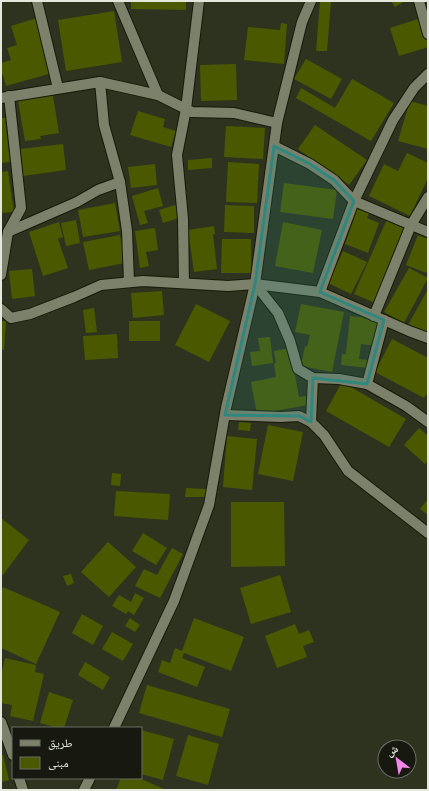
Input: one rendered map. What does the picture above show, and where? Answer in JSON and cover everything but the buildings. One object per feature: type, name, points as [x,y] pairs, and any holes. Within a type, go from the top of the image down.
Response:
[{"type":"street","points":[[37,1],[58,88]]},
{"type":"street","points":[[118,1],[158,95]]},
{"type":"street","points":[[184,283],[183,219],[177,156],[186,109],[199,1]]},
{"type":"street","points":[[114,727],[174,601],[209,505],[225,415],[255,284],[277,122],[302,22],[311,1]]},
{"type":"street","points":[[419,1],[428,34]]},
{"type":"street","points":[[320,292],[354,201],[393,120],[414,88],[428,74]]},
{"type":"street","points":[[100,82],[104,125],[120,182],[126,231],[129,282]]},
{"type":"street","points":[[1,275],[8,232],[21,208],[5,97],[100,82],[158,95],[192,112],[234,113],[277,122]]},
{"type":"street","points":[[274,146],[310,164],[334,180],[354,201],[428,232]]},
{"type":"street","points":[[8,232],[77,202],[98,190],[120,182]]},
{"type":"street","points":[[374,316],[411,225],[428,197]]},
{"type":"street","points":[[1,309],[11,318],[30,314],[101,285],[129,282],[144,281],[228,286],[255,284],[320,292],[428,338]]},
{"type":"street","points":[[255,284],[278,313],[290,341],[298,369],[313,378],[339,379],[367,384],[406,406],[428,422]]},
{"type":"street","points":[[367,384],[384,320]]},
{"type":"street","points":[[311,422],[313,378]]},
{"type":"street","points":[[225,415],[280,417],[299,416],[311,422],[324,436],[348,471],[428,533]]},
{"type":"street","points":[[1,722],[12,752]]},
{"type":"street","points":[[19,779],[23,790]]},
{"type":"street","points":[[84,790],[90,779]]},
{"type":"highlighted area","points":[[274,146],[310,164],[334,180],[354,201],[320,292],[384,320],[367,384],[313,378],[311,422],[299,416],[225,415],[255,284]]}]
